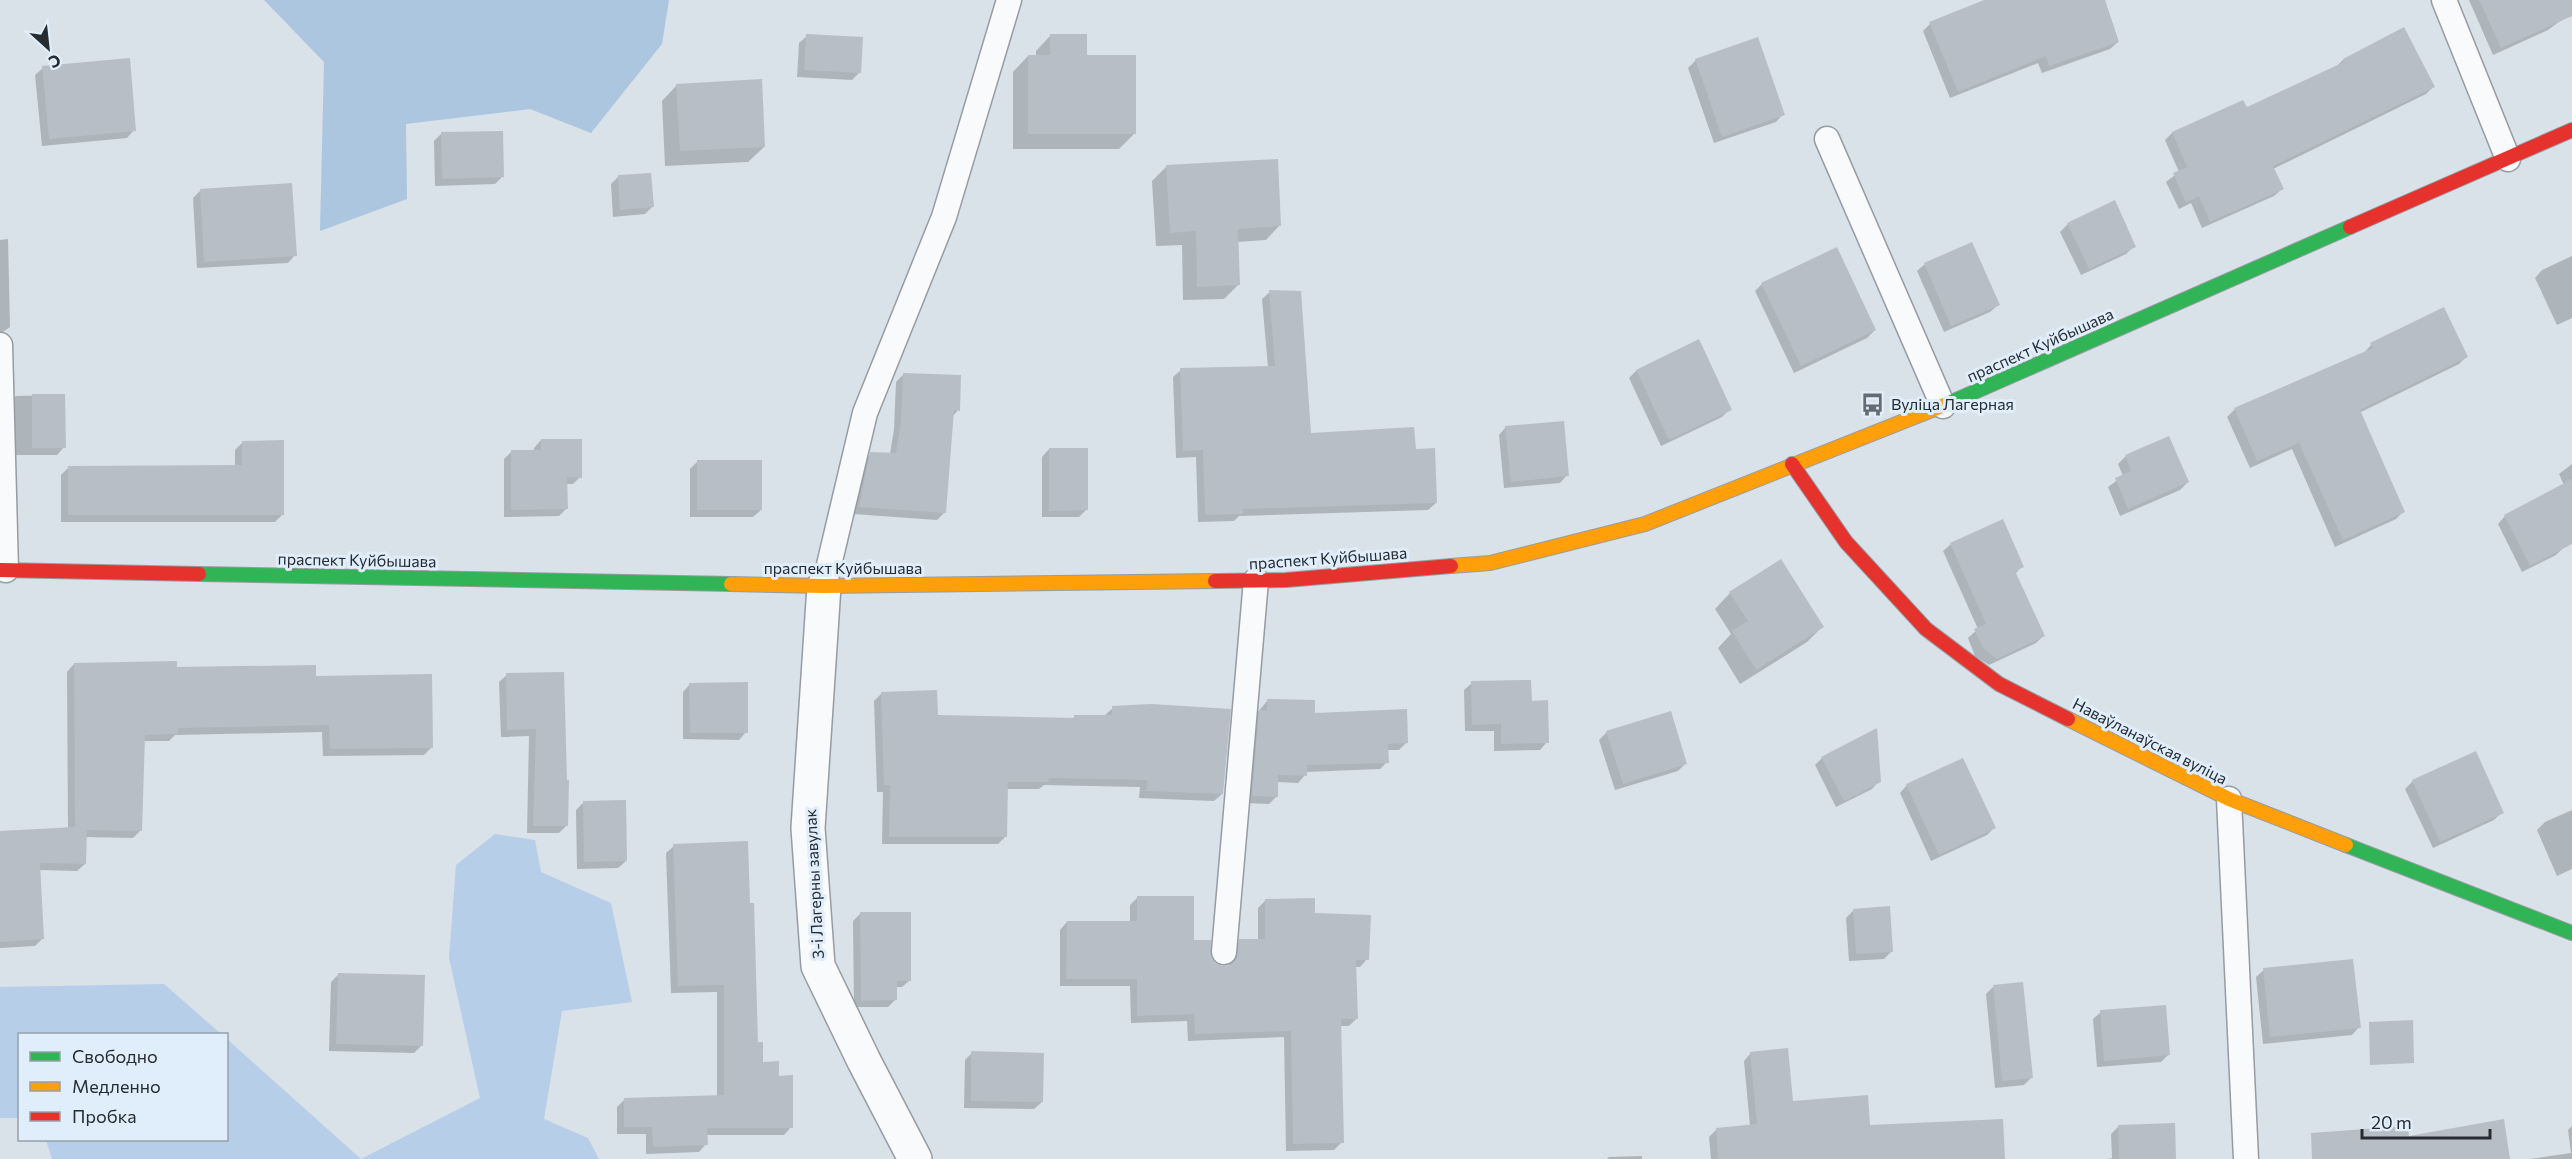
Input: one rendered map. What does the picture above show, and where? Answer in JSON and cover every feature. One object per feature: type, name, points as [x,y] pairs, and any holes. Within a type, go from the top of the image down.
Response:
[{"type":"street","name":"праспект Куйбышава","points":[[3,570],[824,586],[1286,580],[1490,563],[1645,524],[1943,405],[2572,130]]},
{"type":"street","name":"Наваўланаўская вуліца","points":[[1792,464],[1846,542],[1926,629],[1999,684],[2229,799],[2572,933]]},
{"type":"street","name":"3-і Лагерны завулак","points":[[824,586],[808,828],[818,966],[915,1159]]},
{"type":"lane","points":[[824,586],[865,413],[944,217],[1009,0]]},
{"type":"lane","points":[[2444,0],[2508,159]]},
{"type":"lane","points":[[1827,139],[1943,405]]},
{"type":"lane","points":[[0,345],[3,570]]},
{"type":"lane","points":[[1224,952],[1256,580]]},
{"type":"lane","points":[[2229,799],[2246,1159]]},
{"type":"shaded area","points":[[264,0],[669,0],[662,44],[591,133],[530,109],[406,124],[407,199],[320,231],[324,62]]},
{"type":"shaded area","points":[[495,834],[535,840],[541,872],[611,903],[632,1002],[562,1011],[544,1119],[588,1138],[599,1159],[361,1159],[480,1098],[449,958],[456,865]]},
{"type":"shaded area","points":[[164,984],[220,1033],[18,1033],[18,1118],[0,1118],[0,987]]},
{"type":"shaded area","points":[[228,1040],[361,1159],[52,1159],[46,1141],[228,1141]]},
{"type":"building","points":[[1984,0],[2105,0],[2119,42],[2049,66],[2046,56],[1958,92],[1929,22]]},
{"type":"building","points":[[2479,0],[2572,0],[2572,16],[2501,48]]},
{"type":"building","points":[[2404,27],[2435,87],[2273,166],[2284,189],[2210,222],[2199,196],[2186,203],[2173,173],[2187,167],[2172,132],[2243,100],[2247,107],[2344,62],[2343,59]]},
{"type":"building","points":[[806,34],[863,37],[861,73],[804,70]]},
{"type":"building","points":[[1050,34],[1087,34],[1087,55],[1136,55],[1136,134],[1028,134],[1028,55],[1050,55]]},
{"type":"building","points":[[1758,37],[1785,115],[1722,137],[1695,59]]},
{"type":"building","points":[[130,58],[136,131],[49,139],[42,66]]},
{"type":"building","points":[[762,79],[765,147],[680,151],[676,84]]},
{"type":"building","points":[[503,131],[504,177],[442,179],[441,132]]},
{"type":"building","points":[[1278,159],[1281,226],[1238,229],[1240,285],[1197,287],[1196,231],[1170,233],[1166,165]]},
{"type":"building","points":[[651,173],[654,207],[620,210],[618,175]]},
{"type":"building","points":[[292,183],[297,256],[204,262],[200,189]]},
{"type":"building","points":[[2115,200],[2136,247],[2089,269],[2067,223]]},
{"type":"building","points":[[1972,242],[2000,305],[1951,326],[1924,263]]},
{"type":"building","points":[[1837,247],[1876,330],[1801,366],[1761,283]]},
{"type":"building","points":[[1269,290],[1301,291],[1311,433],[1414,427],[1416,449],[1435,448],[1437,503],[1243,509],[1243,514],[1205,515],[1203,450],[1183,451],[1180,368],[1275,366]]},
{"type":"building","points":[[2444,307],[2468,357],[2360,410],[2405,512],[2343,540],[2299,443],[2257,461],[2234,408],[2373,348],[2370,343]]},
{"type":"building","points":[[1699,339],[1732,410],[1669,440],[1636,370]]},
{"type":"building","points":[[903,373],[961,375],[960,411],[954,410],[946,513],[859,507],[870,452],[896,453],[901,421]]},
{"type":"building","points":[[32,394],[65,394],[66,448],[32,448]]},
{"type":"building","points":[[1564,421],[1569,476],[1511,482],[1505,426]]},
{"type":"building","points":[[2169,436],[2189,482],[2128,509],[2115,478],[2131,471],[2125,455]]},
{"type":"building","points":[[541,439],[582,439],[582,478],[567,477],[568,509],[511,510],[511,450],[541,450]]},
{"type":"building","points":[[284,440],[284,515],[68,515],[68,466],[242,465],[242,441]]},
{"type":"building","points":[[1049,448],[1088,448],[1088,510],[1049,511]]},
{"type":"building","points":[[697,460],[762,460],[762,510],[697,510]]},
{"type":"building","points":[[2572,479],[2572,544],[2530,566],[2504,515]]},
{"type":"building","points":[[2003,519],[2024,567],[2015,571],[2045,636],[1997,659],[1983,648],[1974,629],[1986,624],[1950,543]]},
{"type":"building","points":[[1781,559],[1824,627],[1756,670],[1732,631],[1748,621],[1729,592]]},
{"type":"building","points":[[177,661],[177,667],[316,665],[316,676],[432,674],[433,748],[330,749],[329,725],[178,728],[178,734],[145,735],[142,831],[87,830],[86,864],[40,863],[44,939],[0,942],[0,831],[75,827],[74,663]]},
{"type":"building","points":[[564,672],[567,780],[569,780],[568,826],[533,826],[536,729],[507,730],[506,673]]},
{"type":"building","points":[[1531,680],[1532,701],[1548,700],[1549,743],[1501,744],[1501,724],[1472,725],[1471,681]]},
{"type":"building","points":[[748,682],[748,733],[690,733],[689,683]]},
{"type":"building","points":[[937,690],[938,715],[1074,718],[1074,715],[1112,715],[1112,706],[1151,704],[1231,709],[1223,794],[1146,791],[1147,780],[1049,778],[1048,782],[1008,782],[1007,837],[889,837],[890,785],[884,785],[881,692]]},
{"type":"building","points":[[1267,699],[1315,700],[1315,713],[1407,709],[1408,743],[1388,744],[1389,763],[1307,765],[1307,776],[1278,775],[1278,797],[1252,796],[1259,710],[1267,711]]},
{"type":"building","points":[[1671,711],[1687,764],[1623,784],[1606,731]]},
{"type":"building","points":[[1877,728],[1881,782],[1844,801],[1821,757]]},
{"type":"building","points":[[2476,751],[2504,813],[2440,842],[2412,780]]},
{"type":"building","points":[[1963,758],[1996,828],[1939,855],[1906,784]]},
{"type":"building","points":[[626,800],[627,861],[584,862],[583,801]]},
{"type":"building","points":[[748,841],[750,903],[754,903],[758,1042],[763,1042],[763,1062],[779,1061],[779,1076],[793,1075],[793,1128],[707,1128],[708,1145],[653,1147],[652,1127],[624,1127],[624,1098],[724,1095],[724,985],[678,986],[673,844]]},
{"type":"building","points":[[1137,896],[1194,896],[1194,940],[1211,940],[1211,957],[1215,963],[1222,966],[1231,965],[1236,960],[1239,939],[1265,939],[1265,899],[1315,898],[1315,913],[1371,915],[1369,960],[1356,960],[1358,1019],[1341,1019],[1344,1143],[1293,1144],[1291,1031],[1195,1034],[1194,1014],[1137,1016],[1137,979],[1066,979],[1067,921],[1137,921]]},
{"type":"building","points":[[1890,906],[1893,952],[1856,954],[1853,909]]},
{"type":"building","points":[[860,912],[911,912],[911,981],[897,981],[897,1000],[861,1001]]},
{"type":"building","points":[[2353,959],[2361,1028],[2270,1037],[2263,968]]},
{"type":"building","points":[[338,973],[425,975],[423,1046],[336,1044]]},
{"type":"building","points":[[2023,982],[2033,1078],[2002,1081],[1993,985]]},
{"type":"building","points":[[2166,1005],[2170,1055],[2104,1061],[2100,1010]]},
{"type":"building","points":[[2413,1020],[2414,1063],[2370,1065],[2369,1022]]},
{"type":"building","points":[[1788,1048],[1793,1101],[1868,1095],[1870,1125],[2003,1119],[2005,1159],[1718,1159],[1716,1128],[1757,1124],[1750,1052]]},
{"type":"building","points":[[971,1051],[1044,1053],[1043,1102],[971,1101]]},
{"type":"building","points":[[2504,1119],[2510,1159],[2312,1159],[2311,1133],[2408,1126],[2409,1136]]},
{"type":"building","points":[[2175,1123],[2176,1159],[2119,1159],[2118,1125]]},
{"type":"traffic: fast","points":[[1947,404],[2350,227]]},
{"type":"traffic: fast","points":[[199,574],[731,584]]},
{"type":"traffic: fast","points":[[2346,845],[2572,933]]},
{"type":"traffic: slow","points":[[1451,566],[1490,563],[1645,524],[1947,404]]},
{"type":"traffic: slow","points":[[731,584],[824,586],[1215,581]]},
{"type":"traffic: slow","points":[[2068,719],[2229,799],[2346,845]]},
{"type":"traffic: jam","points":[[2350,227],[2572,130]]},
{"type":"traffic: jam","points":[[1792,464],[1846,542],[1926,629],[1999,684],[2068,719]]},
{"type":"traffic: jam","points":[[1215,581],[1286,580],[1451,566]]},
{"type":"traffic: jam","points":[[0,570],[199,574]]},
{"type":"place","name":"Вуліца Лагерная","points":[[1873,404]]}]
